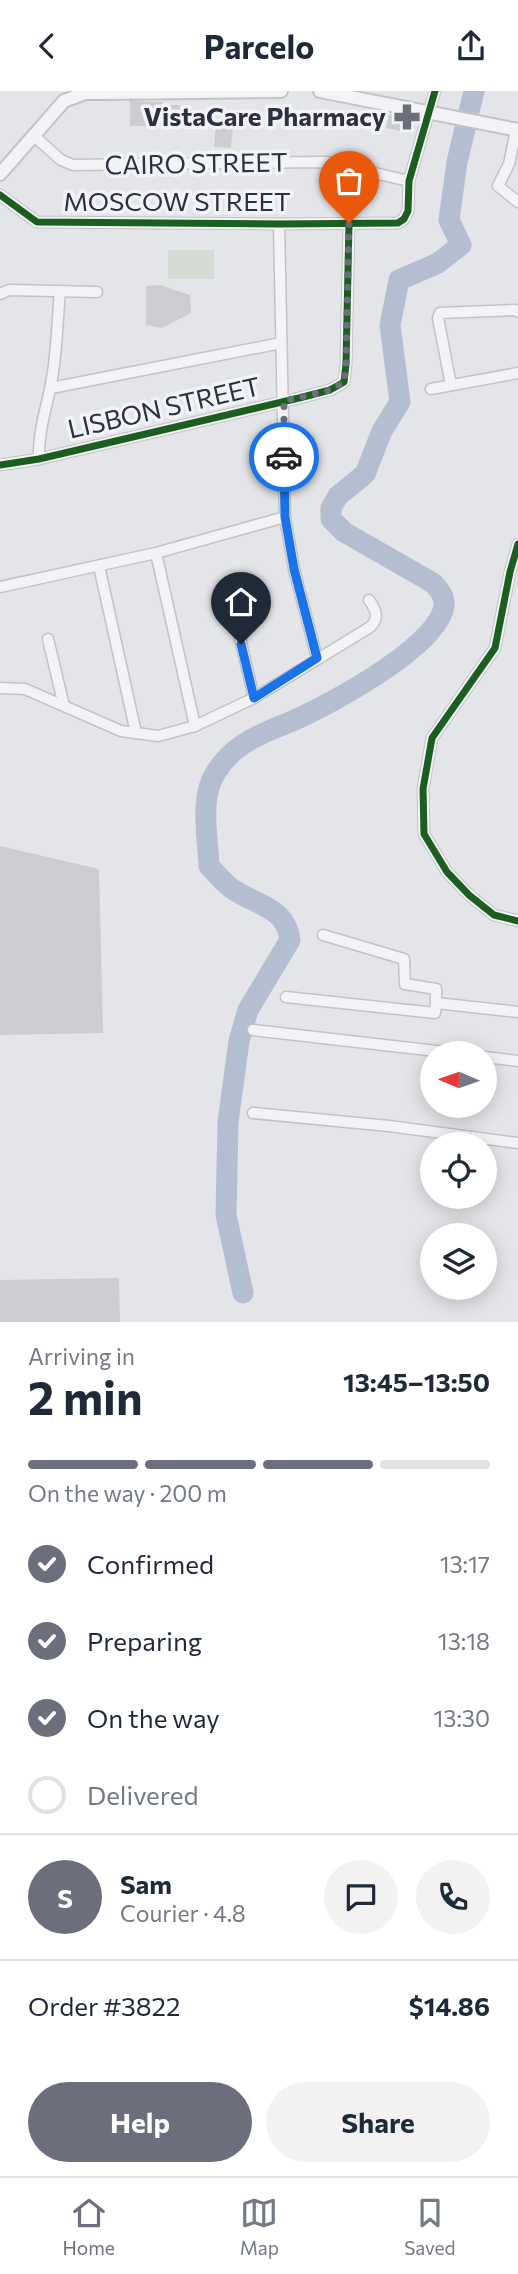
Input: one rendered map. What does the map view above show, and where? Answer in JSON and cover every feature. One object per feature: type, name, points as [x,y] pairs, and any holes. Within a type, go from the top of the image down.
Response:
[{"type":"street","points":[[0,174],[64,101],[85,93],[278,91]]},
{"type":"street","points":[[320,91],[517,130],[509,164],[498,186],[518,202]]},
{"type":"street","points":[[409,181],[435,91]]},
{"type":"street","name":"CAIRO STREET","points":[[33,135],[61,160],[73,165],[327,162],[409,181]]},
{"type":"street","name":"MOSCOW STREET","points":[[0,195],[37,222],[398,223],[408,211],[409,181]]},
{"type":"street","name":"LISBON STREET","points":[[0,465],[39,459],[330,390],[344,382],[349,223]]},
{"type":"street","points":[[279,224],[285,517],[294,569],[317,658]]},
{"type":"street","points":[[39,459],[38,443],[51,388],[60,291]]},
{"type":"street","points":[[1,293],[97,292]]},
{"type":"street","points":[[451,385],[438,318],[440,313],[518,312]]},
{"type":"street","points":[[51,388],[281,343]]},
{"type":"street","points":[[431,389],[518,373]]},
{"type":"street","points":[[0,587],[156,553],[285,517]]},
{"type":"street","points":[[518,544],[495,649],[432,738],[423,789],[424,834],[447,872],[469,895],[494,915],[518,921]]},
{"type":"street","points":[[156,553],[195,726]]},
{"type":"street","points":[[99,566],[136,733]]},
{"type":"street","points":[[229,591],[254,698]]},
{"type":"street","points":[[0,688],[25,689],[121,731],[158,736],[195,726],[254,698],[374,624],[376,612],[369,600]]},
{"type":"street","points":[[48,639],[64,706]]},
{"type":"street","points":[[286,997],[435,1013],[436,989],[405,984],[404,959],[323,935]]},
{"type":"street","points":[[436,1003],[518,1012]]},
{"type":"street","points":[[253,1030],[420,1049]]},
{"type":"street","points":[[497,1058],[518,1061]]},
{"type":"street","points":[[253,1113],[389,1126],[518,1143]]},
{"type":"shaded area","points":[[168,250],[214,250],[214,279],[168,279]]},
{"type":"building","points":[[130,101],[180,105],[180,126],[130,126]]},
{"type":"building","points":[[389,114],[412,118],[409,133],[386,128]]},
{"type":"building","points":[[216,124],[233,125],[231,148],[214,147]]},
{"type":"building","points":[[160,285],[190,295],[191,313],[162,328],[146,325],[146,286]]},
{"type":"building","points":[[0,846],[99,869],[103,1033],[0,1035]]},
{"type":"building","points":[[119,1278],[120,1322],[0,1322],[0,1280]]},
{"type":"waterway","points":[[243,1293],[226,1215],[228,1122],[239,1041],[248,1010],[290,940],[288,929],[277,914],[230,888],[209,866],[206,818],[208,794],[218,768],[238,748],[255,737],[336,699],[385,669],[409,652],[428,634],[440,617],[444,601],[433,583],[344,532],[331,519],[331,508],[338,496],[365,474],[382,431],[400,402],[390,325],[399,280],[438,263],[461,245],[449,220],[457,162],[474,91]]},
{"type":"cycle path","points":[[0,195],[37,222],[398,223],[408,211],[409,181],[435,91]]},
{"type":"cycle path","points":[[0,465],[39,459],[299,398],[330,390],[344,382],[349,223]]},
{"type":"cycle path","points":[[518,544],[495,648],[432,738],[423,789],[424,834],[447,872],[469,895],[494,915],[518,921]]},
{"type":"way so far","points":[[284,457],[284,401],[330,390],[344,382],[349,223]]},
{"type":"place","name":"VistaCare Pharmacy","points":[[407,117]]},
{"type":"route","points":[[241,644],[254,698],[317,658],[294,569],[285,517],[284,457]]}]
